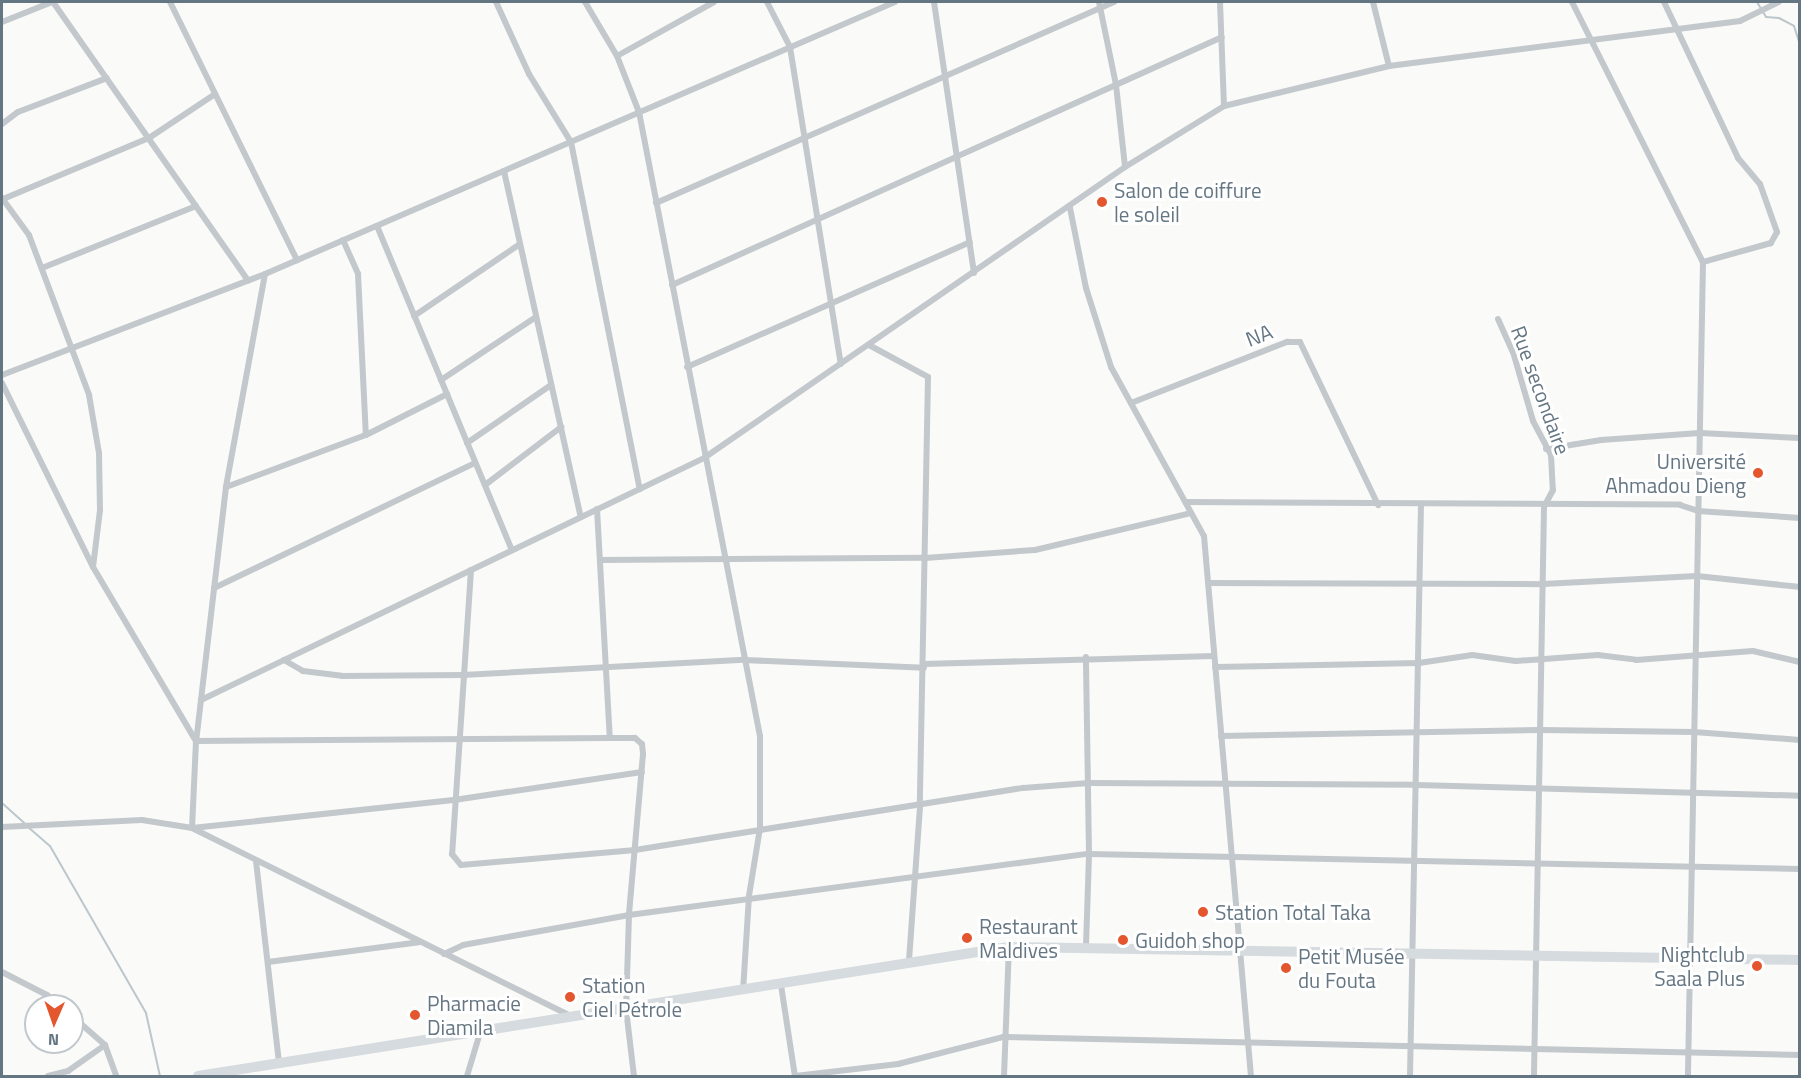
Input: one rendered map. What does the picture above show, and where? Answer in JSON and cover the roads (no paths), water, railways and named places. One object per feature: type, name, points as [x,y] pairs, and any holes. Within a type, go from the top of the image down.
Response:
[{"type":"highway","points":[[198,1077],[1009,947],[1086,946],[1800,960]]},
{"type":"street","points":[[2,22],[52,2],[248,280]]},
{"type":"street","points":[[170,2],[297,260]]},
{"type":"street","points":[[496,2],[529,74],[571,142],[640,489]]},
{"type":"street","points":[[585,2],[617,56],[639,112],[704,458],[760,736],[760,828],[749,897],[743,991]]},
{"type":"street","points":[[617,56],[714,2]]},
{"type":"street","points":[[767,2],[790,47],[841,364]]},
{"type":"street","points":[[2,375],[264,274],[895,2]]},
{"type":"street","points":[[934,2],[974,273]]},
{"type":"street","points":[[656,203],[945,78],[1099,5],[1114,2]]},
{"type":"street","points":[[1220,2],[1224,106]]},
{"type":"street","points":[[1373,2],[1389,66]]},
{"type":"street","points":[[1572,2],[1703,262],[1693,794],[1693,958],[1688,1077]]},
{"type":"street","points":[[1664,2],[1738,158],[1760,184],[1777,232],[1771,243],[1703,262]]},
{"type":"street","points":[[201,700],[704,458],[1070,208],[1125,167],[1224,106],[1389,66],[1591,38],[1740,21],[1778,2]]},
{"type":"street","points":[[1099,5],[1116,85],[1125,167]]},
{"type":"street","points":[[672,285],[1222,38]]},
{"type":"street","points":[[2,123],[18,112],[106,78]]},
{"type":"street","points":[[93,567],[100,510],[99,453],[89,395],[74,349],[29,235],[2,199],[149,138],[215,94]]},
{"type":"street","points":[[504,171],[581,517]]},
{"type":"street","points":[[42,268],[196,206]]},
{"type":"street","points":[[1070,208],[1086,288],[1111,367],[1204,536],[1251,1077]]},
{"type":"street","points":[[377,226],[512,550]]},
{"type":"street","points":[[343,240],[358,274],[366,435]]},
{"type":"street","points":[[687,367],[970,242]]},
{"type":"street","points":[[414,316],[520,244]]},
{"type":"street","points":[[192,828],[196,741],[226,487],[264,274]]},
{"type":"street","points":[[441,380],[536,317]]},
{"type":"street","name":"Rue secondaire","points":[[1498,319],[1546,449],[1551,455],[1553,490],[1544,507],[1534,1077]]},
{"type":"street","name":"NA","points":[[1131,403],[1287,342],[1300,342],[1378,505]]},
{"type":"street","points":[[869,345],[928,377],[920,807],[913,876],[909,962]]},
{"type":"street","points":[[2,383],[93,567],[196,741]]},
{"type":"street","points":[[467,443],[551,385]]},
{"type":"street","points":[[226,487],[366,435],[447,394]]},
{"type":"street","points":[[485,485],[561,427]]},
{"type":"street","points":[[1546,449],[1601,440],[1700,433],[1800,438]]},
{"type":"street","points":[[214,588],[475,462]]},
{"type":"street","points":[[1186,502],[1544,507],[1680,505],[1698,511],[1800,518]]},
{"type":"street","points":[[1410,1077],[1416,859],[1421,505]]},
{"type":"street","points":[[597,509],[610,738]]},
{"type":"street","points":[[600,560],[925,558],[1035,550],[1191,513]]},
{"type":"street","points":[[471,570],[452,854],[461,865],[635,850],[760,828],[920,807],[1023,788],[1089,783],[1227,782],[1417,785],[1800,796]]},
{"type":"street","points":[[1208,583],[1543,584],[1697,576],[1800,587]]},
{"type":"street","points":[[1215,667],[1419,663],[1472,655],[1542,661],[1598,655],[1636,660],[1753,651],[1800,662]]},
{"type":"street","points":[[284,660],[303,671],[342,676],[463,675],[744,660],[924,666],[1086,657],[1214,656]]},
{"type":"street","points":[[1086,657],[1089,783],[1086,946]]},
{"type":"street","points":[[1221,736],[1418,730],[1540,730],[1694,732],[1800,740]]},
{"type":"street","points":[[196,741],[459,737],[634,738],[642,744],[642,772],[629,915],[626,1009],[634,1077]]},
{"type":"street","points":[[2,827],[142,820],[192,828],[454,800],[642,772]]},
{"type":"street","points":[[192,828],[573,1017]]},
{"type":"street","points":[[444,954],[463,945],[629,915],[749,897],[1089,854],[1232,855],[1800,869]]},
{"type":"street","points":[[256,861],[279,1063]]},
{"type":"street","points":[[268,962],[420,942]]},
{"type":"street","points":[[1004,1077],[1003,1037],[1009,947]]},
{"type":"street","points":[[2,972],[47,994]]},
{"type":"street","points":[[781,985],[795,1076],[898,1064],[1003,1037],[1800,1055]]},
{"type":"street","points":[[84,1027],[105,1045],[116,1077]]},
{"type":"street","points":[[467,1077],[480,1033]]},
{"type":"street","points":[[48,1077],[68,1071],[105,1045]]},
{"type":"waterway","points":[[1757,2],[1766,17],[1779,18],[1794,26],[1800,44]]},
{"type":"waterway","points":[[1800,78],[1800,99]]},
{"type":"waterway","points":[[2,803],[24,823]]},
{"type":"waterway","points":[[28,827],[50,846],[146,1013],[160,1076]]},
{"type":"place","name":"Salon de coiffure le soleil","points":[[1102,202]]},
{"type":"place","name":"Université Ahmadou Dieng","points":[[1758,473]]},
{"type":"place","name":"Station Total Taka","points":[[1203,912]]},
{"type":"place","name":"Restaurant Maldives","points":[[967,938]]},
{"type":"place","name":"Guidoh shop","points":[[1123,940]]},
{"type":"place","name":"Nightclub Saala Plus","points":[[1757,966]]},
{"type":"place","name":"Petit Musée du Fouta","points":[[1286,968]]},
{"type":"place","name":"Station Ciel Pétrole","points":[[570,997]]},
{"type":"place","name":"Pharmacie Diamila","points":[[415,1015]]}]
